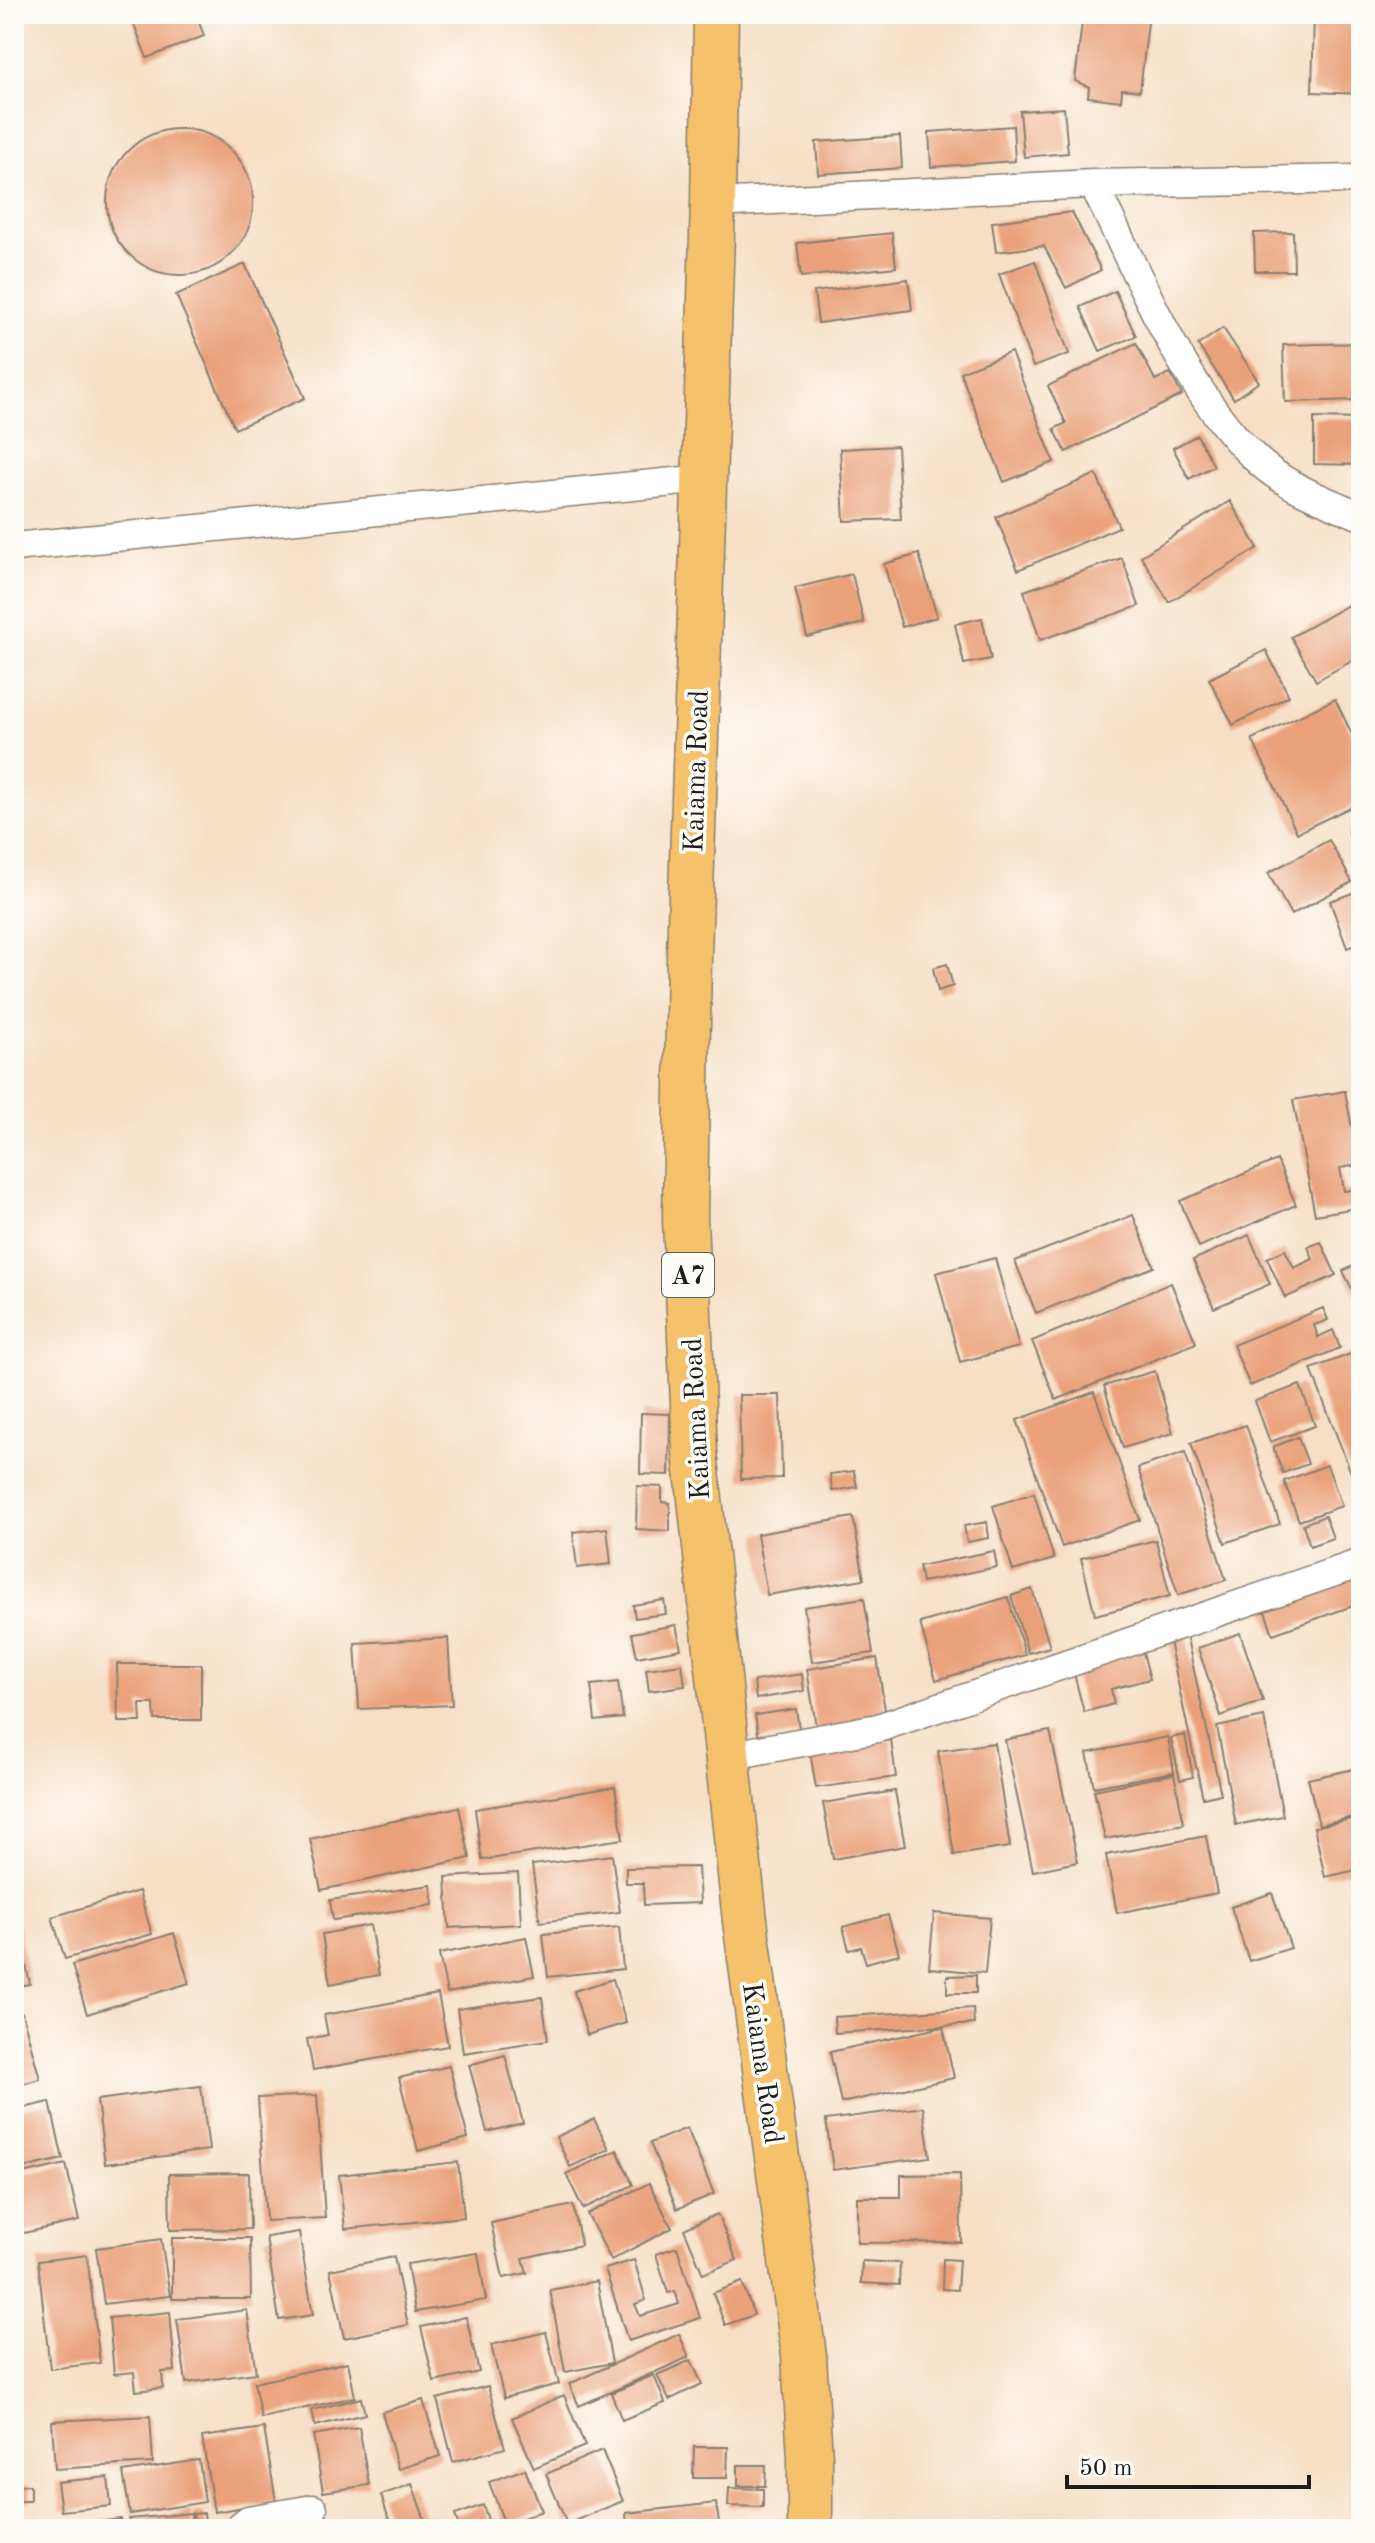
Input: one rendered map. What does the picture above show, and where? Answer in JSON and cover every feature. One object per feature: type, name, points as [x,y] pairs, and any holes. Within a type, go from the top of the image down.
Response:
[{"type":"highway","name":"Kaiama Road","points":[[716,14],[713,203],[689,956],[685,1219],[695,1452],[745,1921],[804,2356],[810,2458],[810,2529]]},
{"type":"street","points":[[713,203],[1093,184],[1361,179]]},
{"type":"street","points":[[1093,184],[1162,322],[1210,407],[1255,459],[1300,490],[1361,516]]},
{"type":"street","points":[[14,547],[704,479]]},
{"type":"street","points":[[727,1756],[878,1728],[1361,1563]]},
{"type":"street","points":[[237,2529],[248,2520],[313,2509]]},
{"type":"building","points":[[130,14],[196,14],[204,36],[147,58]]},
{"type":"building","points":[[1083,14],[1149,14],[1140,91],[1122,89],[1121,101],[1088,97],[1089,87],[1075,81]]},
{"type":"building","points":[[1314,14],[1361,14],[1361,94],[1312,92]]},
{"type":"building","points":[[1064,108],[1068,153],[1024,157],[1020,111]]},
{"type":"building","points":[[1013,126],[1015,161],[931,167],[929,132]]},
{"type":"building","points":[[180,129],[208,134],[232,150],[248,174],[253,202],[248,230],[232,254],[208,270],[180,275],[152,270],[128,254],[112,230],[107,202],[112,174],[128,150],[152,134]]},
{"type":"building","points":[[900,136],[902,168],[818,174],[816,142]]},
{"type":"building","points":[[1072,212],[1101,270],[1066,288],[1044,246],[996,252],[992,222]]},
{"type":"building","points":[[1293,232],[1294,271],[1255,271],[1254,233]]},
{"type":"building","points":[[892,233],[896,267],[801,277],[797,243]]},
{"type":"building","points":[[1035,261],[1069,354],[1033,367],[999,274]]},
{"type":"building","points":[[245,264],[305,398],[235,429],[176,295]]},
{"type":"building","points":[[908,279],[912,310],[818,323],[814,292]]},
{"type":"building","points":[[1115,291],[1136,336],[1100,351],[1080,307]]},
{"type":"building","points":[[1223,328],[1259,382],[1234,399],[1198,345]]},
{"type":"building","points":[[1136,343],[1155,380],[1170,373],[1182,395],[1066,452],[1054,429],[1066,423],[1048,386]]},
{"type":"building","points":[[1361,343],[1361,400],[1285,402],[1283,345]]},
{"type":"building","points":[[1011,352],[1054,462],[1004,482],[960,372]]},
{"type":"building","points":[[1314,418],[1361,419],[1361,465],[1314,464]]},
{"type":"building","points":[[1197,435],[1214,466],[1189,479],[1173,448]]},
{"type":"building","points":[[897,446],[901,519],[844,521],[840,449]]},
{"type":"building","points":[[1096,474],[1119,527],[1018,570],[996,517]]},
{"type":"building","points":[[1230,501],[1258,548],[1169,602],[1141,556]]},
{"type":"building","points":[[919,554],[937,617],[902,627],[884,564]]},
{"type":"building","points":[[1122,558],[1139,606],[1040,640],[1024,591]]},
{"type":"building","points":[[852,574],[864,623],[807,637],[795,588]]},
{"type":"building","points":[[1361,598],[1361,656],[1316,681],[1291,637]]},
{"type":"building","points":[[982,618],[991,659],[964,664],[955,624]]},
{"type":"building","points":[[1266,650],[1289,696],[1233,725],[1209,679]]},
{"type":"building","points":[[1335,699],[1361,753],[1361,802],[1297,833],[1252,739]]},
{"type":"building","points":[[1361,825],[1361,857],[1348,832]]},
{"type":"building","points":[[1329,840],[1352,882],[1291,915],[1268,873]]},
{"type":"building","points":[[1361,890],[1361,943],[1347,948],[1330,901]]},
{"type":"building","points":[[947,964],[953,986],[938,991],[933,968]]},
{"type":"building","points":[[1345,1091],[1359,1165],[1340,1168],[1344,1191],[1358,1189],[1361,1207],[1315,1215],[1293,1100]]},
{"type":"building","points":[[1277,1160],[1296,1205],[1199,1247],[1180,1201]]},
{"type":"building","points":[[1133,1215],[1154,1267],[1036,1313],[1015,1261]]},
{"type":"building","points":[[1249,1235],[1270,1284],[1214,1308],[1193,1260]]},
{"type":"building","points":[[1321,1242],[1336,1275],[1285,1298],[1267,1258],[1285,1250],[1294,1268],[1313,1259],[1308,1247]]},
{"type":"building","points":[[995,1258],[1019,1347],[960,1362],[936,1273]]},
{"type":"building","points":[[1361,1262],[1361,1307],[1343,1271]]},
{"type":"building","points":[[1171,1283],[1196,1343],[1056,1400],[1032,1341]]},
{"type":"building","points":[[1323,1308],[1328,1320],[1314,1325],[1318,1337],[1333,1330],[1340,1348],[1250,1386],[1233,1345]]},
{"type":"building","points":[[1361,1350],[1361,1480],[1355,1483],[1311,1369]]},
{"type":"building","points":[[1155,1371],[1173,1433],[1123,1448],[1104,1386]]},
{"type":"building","points":[[1300,1385],[1315,1426],[1270,1442],[1255,1401]]},
{"type":"building","points":[[1094,1392],[1140,1520],[1062,1547],[1017,1420]]},
{"type":"building","points":[[739,1395],[780,1395],[782,1478],[741,1479]]},
{"type":"building","points":[[641,1413],[670,1414],[669,1475],[640,1474]]},
{"type":"building","points":[[1246,1425],[1280,1524],[1225,1543],[1191,1443]]},
{"type":"building","points":[[1298,1437],[1308,1464],[1283,1473],[1273,1447]]},
{"type":"building","points":[[1185,1452],[1226,1580],[1178,1595],[1138,1468]]},
{"type":"building","points":[[1327,1465],[1342,1506],[1299,1521],[1284,1481]]},
{"type":"building","points":[[854,1471],[857,1487],[832,1491],[830,1474]]},
{"type":"building","points":[[637,1486],[662,1487],[662,1502],[670,1503],[670,1531],[636,1529]]},
{"type":"building","points":[[1034,1493],[1054,1559],[1013,1571],[993,1506]]},
{"type":"building","points":[[1325,1516],[1333,1538],[1310,1546],[1303,1524]]},
{"type":"building","points":[[853,1517],[864,1579],[767,1595],[757,1534]]},
{"type":"building","points":[[987,1522],[989,1538],[967,1542],[964,1526]]},
{"type":"building","points":[[607,1528],[611,1564],[577,1568],[573,1532]]},
{"type":"building","points":[[1156,1540],[1170,1596],[1095,1615],[1081,1558]]},
{"type":"building","points":[[994,1551],[997,1567],[922,1582],[919,1566]]},
{"type":"building","points":[[1356,1573],[1361,1588],[1361,1603],[1273,1634],[1263,1606]]},
{"type":"building","points":[[1032,1589],[1050,1647],[1028,1653],[1011,1596]]},
{"type":"building","points":[[1008,1597],[1025,1655],[936,1680],[920,1623]]},
{"type":"building","points":[[864,1598],[873,1653],[812,1662],[804,1607]]},
{"type":"building","points":[[664,1600],[666,1614],[635,1618],[633,1605]]},
{"type":"building","points":[[676,1625],[681,1649],[637,1657],[632,1633]]},
{"type":"building","points":[[1240,1633],[1263,1701],[1221,1716],[1198,1648]]},
{"type":"building","points":[[1186,1634],[1221,1794],[1203,1798],[1168,1637]]},
{"type":"building","points":[[448,1638],[452,1705],[359,1709],[355,1643]]},
{"type":"building","points":[[1143,1652],[1150,1679],[1111,1689],[1114,1704],[1084,1712],[1073,1670]]},
{"type":"building","points":[[877,1658],[887,1723],[817,1733],[807,1669]]},
{"type":"building","points":[[117,1664],[201,1664],[201,1720],[155,1720],[154,1704],[140,1704],[141,1722],[118,1722]]},
{"type":"building","points":[[682,1664],[685,1686],[649,1691],[646,1669]]},
{"type":"building","points":[[802,1674],[804,1691],[756,1699],[754,1681]]},
{"type":"building","points":[[618,1682],[623,1718],[595,1721],[591,1685]]},
{"type":"building","points":[[796,1709],[800,1734],[759,1740],[755,1715]]},
{"type":"building","points":[[1264,1717],[1283,1816],[1236,1825],[1217,1727]]},
{"type":"building","points":[[1050,1731],[1078,1862],[1033,1871],[1005,1740]]},
{"type":"building","points":[[1185,1735],[1193,1777],[1180,1780],[1171,1738]]},
{"type":"building","points":[[1168,1737],[1174,1772],[1094,1787],[1087,1753]]},
{"type":"building","points":[[891,1740],[896,1777],[816,1788],[810,1752]]},
{"type":"building","points":[[994,1743],[1010,1847],[954,1855],[938,1751]]},
{"type":"building","points":[[1354,1769],[1361,1798],[1361,1815],[1319,1825],[1308,1779]]},
{"type":"building","points":[[1174,1774],[1184,1824],[1105,1839],[1094,1790]]},
{"type":"building","points":[[615,1787],[623,1839],[482,1860],[475,1809]]},
{"type":"building","points":[[895,1791],[905,1846],[833,1859],[823,1803]]},
{"type":"building","points":[[459,1807],[470,1858],[321,1890],[310,1839]]},
{"type":"building","points":[[1356,1818],[1361,1838],[1361,1869],[1325,1877],[1314,1827]]},
{"type":"building","points":[[1206,1836],[1217,1893],[1117,1913],[1106,1855]]},
{"type":"building","points":[[612,1855],[620,1912],[540,1922],[532,1865]]},
{"type":"building","points":[[698,1867],[700,1903],[644,1905],[643,1883],[626,1883],[626,1868]]},
{"type":"building","points":[[518,1873],[521,1924],[449,1928],[446,1877]]},
{"type":"building","points":[[431,1885],[434,1905],[333,1920],[330,1900]]},
{"type":"building","points":[[139,1891],[152,1934],[65,1959],[52,1917]]},
{"type":"building","points":[[1272,1893],[1291,1948],[1249,1961],[1231,1907]]},
{"type":"building","points":[[934,1913],[990,1918],[985,1973],[929,1968]]},
{"type":"building","points":[[888,1915],[899,1954],[866,1963],[861,1947],[849,1950],[843,1927]]},
{"type":"building","points":[[17,1922],[30,1984],[14,1987],[14,1923]]},
{"type":"building","points":[[370,1925],[379,1975],[330,1984],[322,1934]]},
{"type":"building","points":[[619,1927],[623,1969],[548,1977],[543,1934]]},
{"type":"building","points":[[174,1933],[189,1983],[87,2014],[72,1965]]},
{"type":"building","points":[[526,1937],[534,1976],[447,1993],[439,1954]]},
{"type":"building","points":[[976,1975],[976,1993],[947,1993],[947,1976]]},
{"type":"building","points":[[613,1979],[626,2023],[587,2035],[574,1991]]},
{"type":"building","points":[[438,1994],[448,2046],[313,2070],[307,2039],[328,2035],[324,2015]]},
{"type":"building","points":[[542,1997],[548,2040],[463,2053],[457,2009]]},
{"type":"building","points":[[973,2008],[974,2024],[835,2033],[834,2017]]},
{"type":"building","points":[[22,2013],[40,2079],[14,2086],[14,2015]]},
{"type":"building","points":[[943,2027],[954,2078],[841,2103],[830,2052]]},
{"type":"building","points":[[505,2055],[523,2123],[487,2132],[469,2065]]},
{"type":"building","points":[[449,2066],[468,2138],[418,2151],[399,2078]]},
{"type":"building","points":[[201,2086],[209,2150],[105,2164],[97,2100]]},
{"type":"building","points":[[317,2095],[325,2218],[266,2221],[258,2098]]},
{"type":"building","points":[[50,2102],[63,2159],[14,2170],[14,2110]]},
{"type":"building","points":[[923,2107],[930,2157],[833,2170],[826,2120]]},
{"type":"building","points":[[594,2119],[609,2149],[570,2167],[556,2137]]},
{"type":"building","points":[[687,2128],[714,2194],[677,2209],[650,2143]]},
{"type":"building","points":[[617,2150],[633,2185],[583,2209],[566,2174]]},
{"type":"building","points":[[458,2162],[464,2217],[345,2229],[339,2175]]},
{"type":"building","points":[[66,2164],[79,2221],[14,2235],[14,2176]]},
{"type":"building","points":[[249,2173],[250,2229],[170,2230],[169,2174]]},
{"type":"building","points":[[960,2174],[961,2242],[857,2243],[857,2197],[901,2197],[901,2175]]},
{"type":"building","points":[[649,2183],[672,2228],[611,2260],[587,2214]]},
{"type":"building","points":[[573,2205],[581,2245],[523,2258],[527,2273],[503,2278],[491,2223]]},
{"type":"building","points":[[717,2214],[737,2260],[703,2274],[684,2229]]},
{"type":"building","points":[[299,2232],[313,2315],[279,2320],[266,2237]]},
{"type":"building","points":[[172,2238],[250,2238],[251,2299],[172,2299]]},
{"type":"building","points":[[161,2239],[170,2296],[104,2304],[96,2248]]},
{"type":"building","points":[[677,2247],[700,2318],[628,2341],[605,2269],[634,2260],[646,2300],[635,2304],[640,2316],[679,2304],[675,2291],[668,2293],[656,2254]]},
{"type":"building","points":[[478,2253],[486,2300],[415,2312],[407,2264]]},
{"type":"building","points":[[87,2255],[100,2363],[50,2369],[38,2261]]},
{"type":"building","points":[[394,2257],[408,2325],[344,2338],[330,2270]]},
{"type":"building","points":[[943,2259],[959,2260],[957,2290],[942,2289]]},
{"type":"building","points":[[862,2261],[900,2263],[899,2285],[861,2283]]},
{"type":"building","points":[[597,2281],[612,2363],[565,2372],[550,2290]]},
{"type":"building","points":[[742,2282],[754,2315],[725,2325],[713,2293]]},
{"type":"building","points":[[247,2310],[256,2373],[186,2383],[177,2319]]},
{"type":"building","points":[[170,2312],[175,2371],[162,2372],[163,2388],[136,2391],[134,2372],[114,2374],[109,2318]]},
{"type":"building","points":[[466,2317],[479,2372],[434,2382],[421,2327]]},
{"type":"building","points":[[546,2332],[559,2384],[504,2398],[491,2345]]},
{"type":"building","points":[[679,2334],[689,2357],[579,2406],[569,2384]]},
{"type":"building","points":[[691,2360],[702,2384],[669,2400],[657,2375]]},
{"type":"building","points":[[348,2362],[355,2397],[261,2418],[254,2383]]},
{"type":"building","points":[[654,2375],[665,2403],[622,2420],[611,2393]]},
{"type":"building","points":[[488,2386],[505,2448],[453,2462],[437,2399]]},
{"type":"building","points":[[564,2395],[585,2446],[534,2468],[512,2418]]},
{"type":"building","points":[[361,2398],[365,2414],[315,2426],[312,2410]]},
{"type":"building","points":[[423,2400],[440,2456],[398,2469],[382,2412]]},
{"type":"building","points":[[150,2416],[153,2463],[55,2469],[52,2421]]},
{"type":"building","points":[[359,2427],[369,2485],[323,2492],[313,2435]]},
{"type":"building","points":[[264,2428],[276,2502],[214,2512],[202,2437]]},
{"type":"building","points":[[694,2447],[728,2447],[727,2478],[693,2478]]},
{"type":"building","points":[[602,2450],[623,2501],[567,2524],[546,2474]]},
{"type":"building","points":[[199,2460],[205,2502],[130,2514],[123,2472]]},
{"type":"building","points":[[738,2465],[766,2465],[765,2486],[738,2486]]},
{"type":"building","points":[[525,2469],[542,2511],[505,2525],[489,2482]]},
{"type":"building","points":[[108,2477],[111,2506],[61,2511],[57,2482]]},
{"type":"building","points":[[412,2484],[428,2529],[392,2529],[381,2495]]},
{"type":"building","points":[[30,2485],[30,2501],[14,2501],[14,2486]]},
{"type":"building","points":[[729,2488],[763,2489],[763,2507],[728,2506]]},
{"type":"building","points":[[716,2503],[720,2529],[627,2529],[626,2513]]},
{"type":"building","points":[[483,2505],[491,2529],[460,2529],[455,2515]]},
{"type":"building","points":[[191,2513],[192,2529],[130,2529],[129,2519]]},
{"type":"building","points":[[204,2513],[206,2529],[195,2529],[193,2514]]},
{"type":"building","points":[[121,2519],[122,2529],[68,2529],[68,2526]]}]
